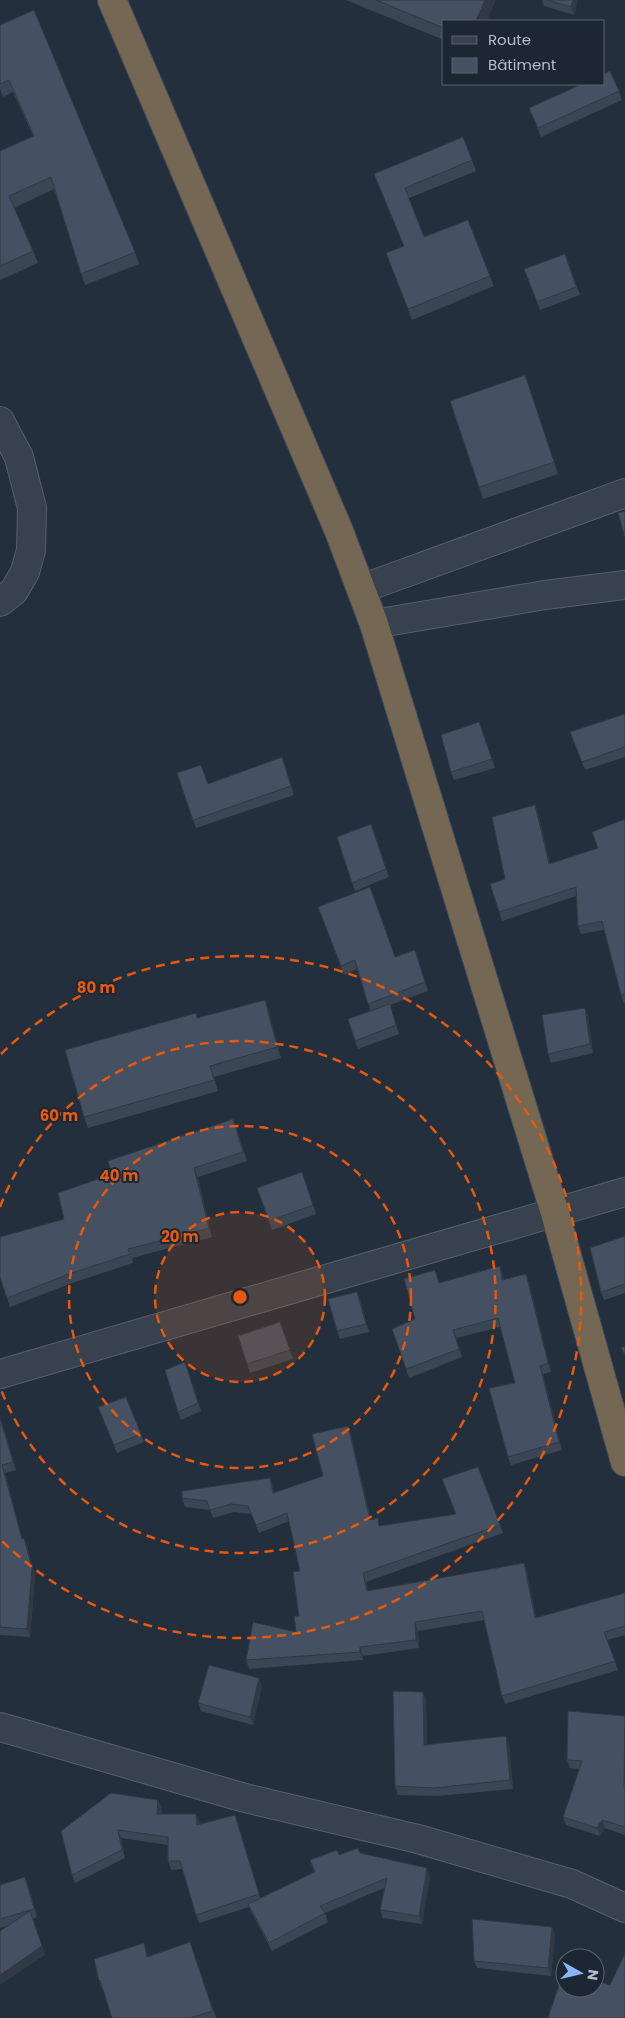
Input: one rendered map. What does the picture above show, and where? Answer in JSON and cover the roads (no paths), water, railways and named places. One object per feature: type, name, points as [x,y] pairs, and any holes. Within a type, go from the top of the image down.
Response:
[{"type":"highway","points":[[112,0],[335,522],[374,624],[555,1213],[625,1462]]},
{"type":"street","points":[[0,421],[19,457],[32,508],[31,550],[25,572],[14,591],[0,602]]},
{"type":"street","points":[[361,589],[625,493]]},
{"type":"street","points":[[374,624],[544,595],[625,585]]},
{"type":"street","points":[[1,1371],[625,1192]]},
{"type":"street","points":[[0,1727],[245,1798],[428,1842],[572,1884],[625,1908]]}]
